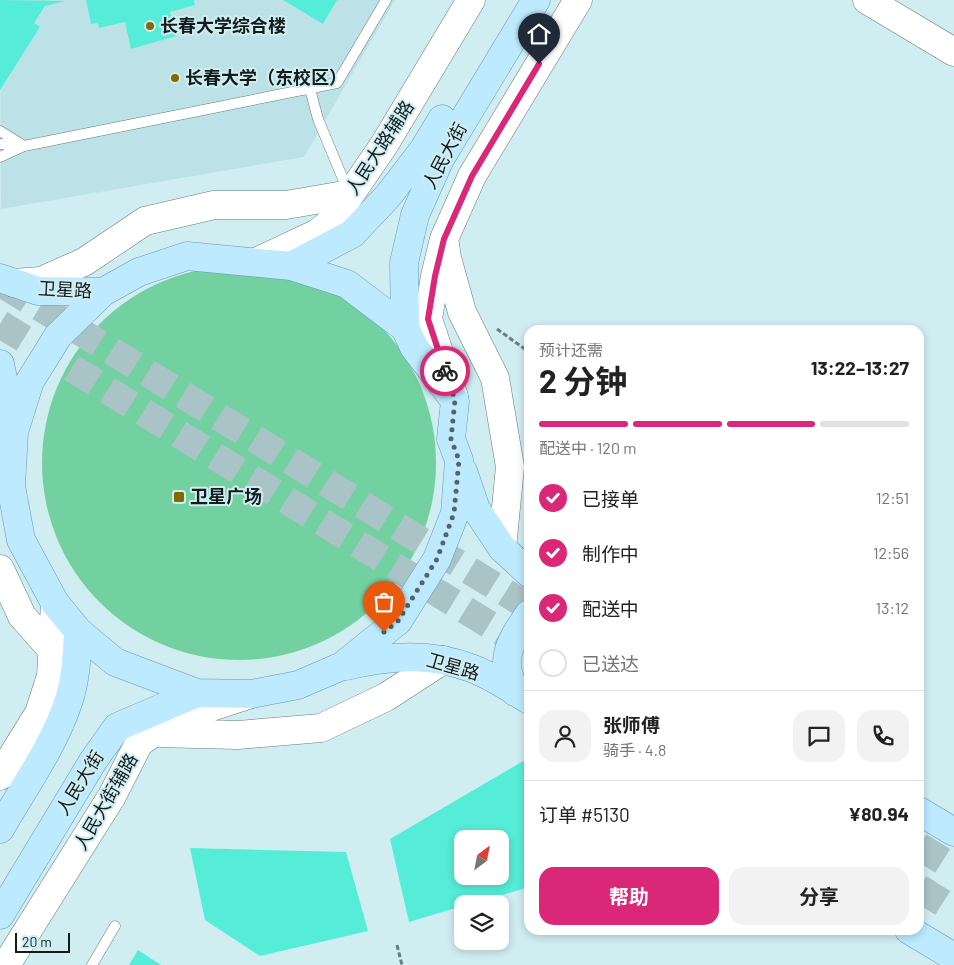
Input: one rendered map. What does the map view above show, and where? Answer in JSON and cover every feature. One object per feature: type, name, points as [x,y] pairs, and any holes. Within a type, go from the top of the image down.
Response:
[{"type":"main road","name":"人民大路辅路","points":[[256,262],[318,233],[332,222],[384,145],[471,0]]},
{"type":"main road","name":"人民大街","points":[[291,266],[352,234],[388,196],[424,150],[514,0]]},
{"type":"main road","name":"人民大街","points":[[405,328],[404,263],[415,215],[440,159],[536,0]]},
{"type":"main road","points":[[524,568],[502,548],[476,509],[451,439],[455,400],[428,319],[435,276],[444,239],[472,176],[578,0]]},
{"type":"main road","points":[[867,0],[954,52]]},
{"type":"main road","points":[[7,281],[41,282],[84,262],[145,221],[214,206],[286,205],[350,194]]},
{"type":"main road","points":[[444,239],[446,258],[462,312],[495,378],[510,467],[502,548]]},
{"type":"main road","points":[[455,400],[414,347],[405,328],[347,284],[291,266],[188,256],[139,272],[103,292],[58,336],[30,381],[14,432],[10,486],[21,540],[55,604],[78,631],[116,662],[197,693],[251,694],[298,685],[342,666],[398,621],[437,559],[454,513],[459,460]]},
{"type":"main road","name":"卫星路","points":[[7,281],[38,291],[103,292]]},
{"type":"main road","points":[[0,364],[14,432]]},
{"type":"main road","points":[[0,569],[22,616],[52,651]]},
{"type":"main road","points":[[0,776],[39,713],[52,676],[55,604]]},
{"type":"main road","points":[[522,696],[506,666],[508,649],[524,622]]},
{"type":"main road","points":[[0,829],[59,725],[70,698],[76,663],[78,631]]},
{"type":"main road","name":"卫星路","points":[[342,666],[414,656],[443,660],[473,668],[522,696]]},
{"type":"main road","points":[[153,733],[238,735],[321,728],[386,697],[443,660]]},
{"type":"main road","name":"人民大街","points":[[0,915],[93,761],[117,727],[134,718],[197,693]]},
{"type":"main road","name":"人民大街辅路","points":[[6,965],[112,796],[139,743],[169,721],[251,694]]},
{"type":"main road","points":[[924,813],[954,832]]},
{"type":"main road","points":[[917,935],[954,957]]},
{"type":"lane","points":[[0,157],[24,146],[337,84],[386,0]]},
{"type":"lane","points":[[310,89],[318,119],[350,194]]},
{"type":"lane","points":[[0,131],[24,146]]},
{"type":"lane","points":[[0,144],[24,146]]},
{"type":"lane","points":[[92,965],[115,926]]},
{"type":"path","points":[[496,328],[524,348]]},
{"type":"path","points":[[397,945],[402,965]]},
{"type":"shaded area","name":"长春大学（东校区）","points":[[0,0],[395,0],[304,157],[1,209]]},
{"type":"green space","points":[[239,266],[277,270],[314,281],[348,299],[378,324],[403,354],[421,388],[432,425],[436,463],[432,501],[421,538],[403,572],[378,602],[348,627],[314,645],[277,656],[239,660],[201,656],[164,645],[130,627],[100,602],[75,572],[57,538],[46,501],[42,463],[46,425],[57,388],[75,354],[100,324],[130,299],[164,281],[201,270]]},
{"type":"building","points":[[0,0],[65,1],[45,6],[34,23],[40,27],[0,90]]},
{"type":"building","name":"长春大学综合楼","points":[[86,0],[194,0],[195,5],[170,12],[176,36],[131,49],[125,22],[99,28],[98,23],[91,24]]},
{"type":"building","name":"长春大学综合楼","points":[[283,0],[337,0],[323,24]]},
{"type":"building","points":[[524,761],[524,888],[502,895],[454,895],[454,908],[409,922],[390,839]]},
{"type":"building","points":[[190,848],[346,852],[368,931],[260,956],[205,920]]},
{"type":"building","points":[[138,950],[161,965],[129,965]]},
{"type":"tunnel","points":[[4,285],[524,604]]},
{"type":"tunnel","points":[[0,324],[524,646]]},
{"type":"tunnel","points":[[924,849],[954,868]]},
{"type":"tunnel","points":[[924,891],[954,910]]},
{"type":"way so far","points":[[384,632],[398,621],[437,559],[454,513],[459,460],[451,439],[455,400],[445,371]]},
{"type":"place","name":"长春大学综合楼","points":[[150,26]]},
{"type":"place","name":"长春大学（东校区）","points":[[175,78]]},
{"type":"place","name":"卫星广场","points":[[179,497]]},
{"type":"route","points":[[445,371],[428,319],[435,276],[444,239],[472,176],[539,64]]}]
